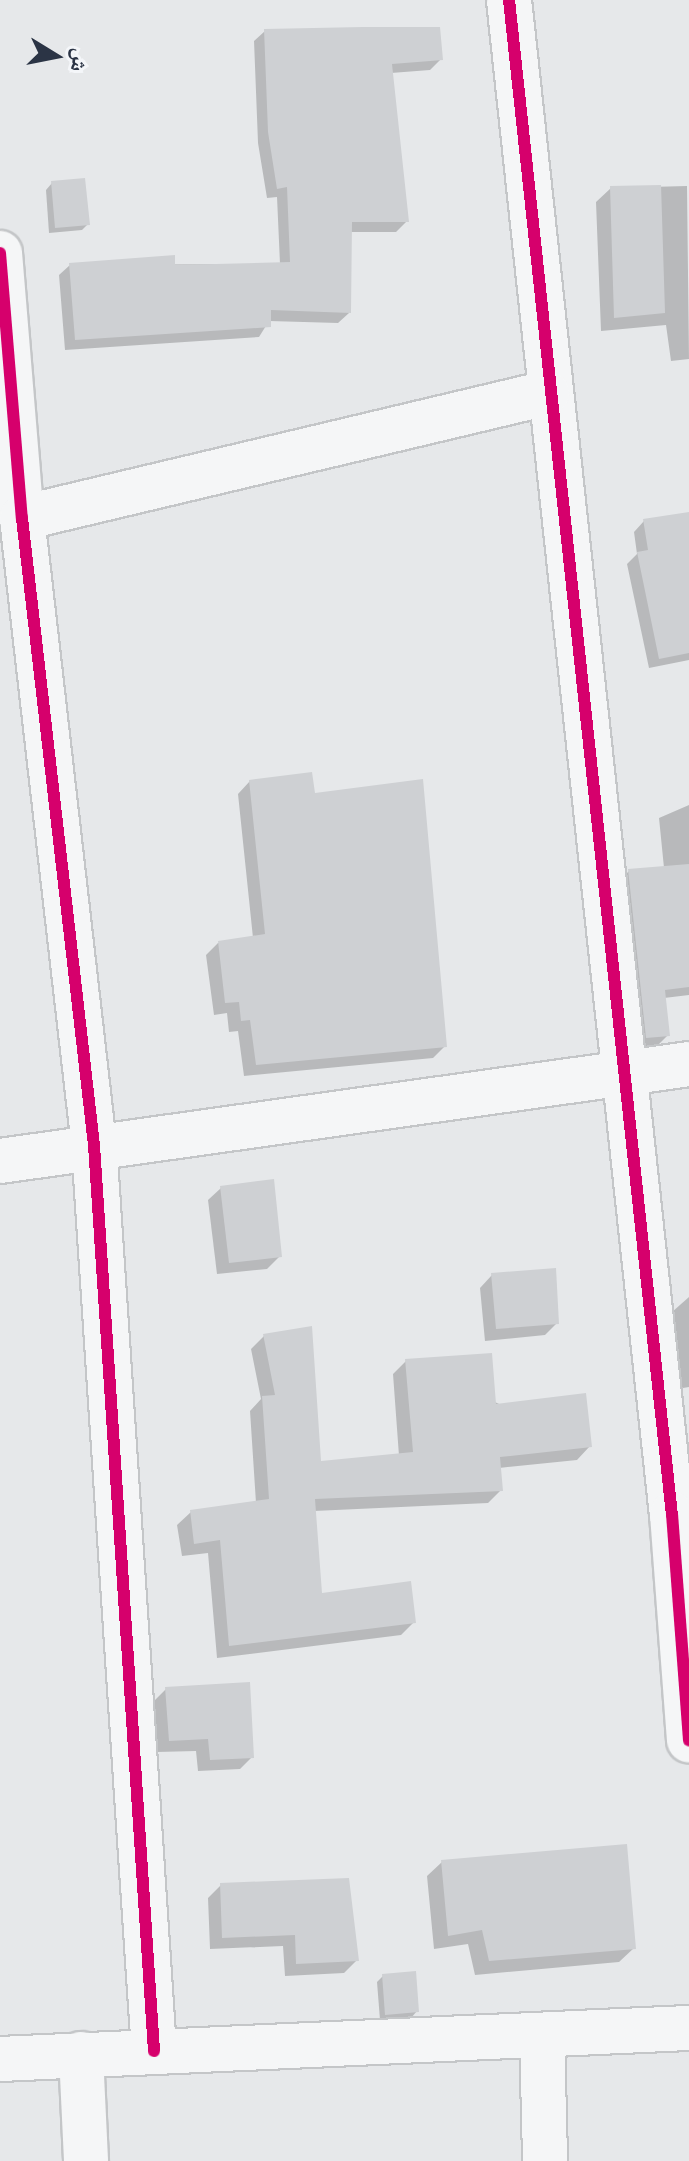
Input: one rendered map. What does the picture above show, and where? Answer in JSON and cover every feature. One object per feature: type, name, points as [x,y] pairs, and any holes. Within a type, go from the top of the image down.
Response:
[{"type":"street","points":[[509,0],[547,393],[624,1073],[680,1513],[689,1740]]},
{"type":"street","points":[[0,253],[22,518],[94,1145],[154,2051]]},
{"type":"street","points":[[22,518],[547,393]]},
{"type":"street","points":[[0,1161],[94,1145],[689,1064]]},
{"type":"street","points":[[0,2059],[689,2028]]},
{"type":"street","points":[[542,2035],[545,2161]]},
{"type":"street","points":[[81,2054],[86,2161]]},
{"type":"building","points":[[440,27],[443,60],[392,64],[409,222],[352,222],[351,313],[271,310],[271,327],[75,340],[69,263],[175,255],[175,265],[290,262],[287,187],[277,189],[268,132],[264,29]]},
{"type":"building","points":[[85,178],[90,225],[55,228],[51,181]]},
{"type":"building","points":[[661,185],[665,313],[614,318],[610,186]]},
{"type":"building","points":[[689,512],[689,653],[659,659],[637,552],[648,550],[643,519]]},
{"type":"building","points":[[312,772],[315,793],[423,779],[447,1047],[256,1065],[250,1020],[241,1021],[239,1002],[225,1003],[218,941],[265,934],[249,780]]},
{"type":"building","points":[[689,864],[689,987],[665,990],[670,1036],[646,1038],[628,869]]},
{"type":"building","points":[[274,1179],[282,1257],[229,1263],[220,1186]]},
{"type":"building","points":[[556,1268],[559,1324],[496,1329],[491,1273]]},
{"type":"building","points":[[312,1326],[321,1461],[413,1452],[405,1359],[492,1353],[496,1404],[586,1393],[592,1447],[500,1457],[503,1491],[315,1499],[322,1593],[411,1581],[416,1623],[229,1646],[220,1540],[194,1544],[190,1510],[269,1499],[262,1396],[275,1395],[263,1334]]},
{"type":"building","points":[[250,1682],[254,1758],[210,1760],[208,1739],[169,1741],[165,1687]]},
{"type":"building","points":[[627,1844],[636,1949],[489,1961],[482,1930],[448,1936],[441,1860]]},
{"type":"building","points":[[349,1878],[359,1961],[296,1964],[295,1935],[222,1938],[220,1883]]},
{"type":"building","points":[[416,1971],[419,2012],[385,2015],[382,1974]]},
{"type":"cycle path","points":[[509,0],[672,1514],[689,1740]]},
{"type":"cycle path","points":[[0,253],[22,518],[94,1145],[154,2051]]}]
